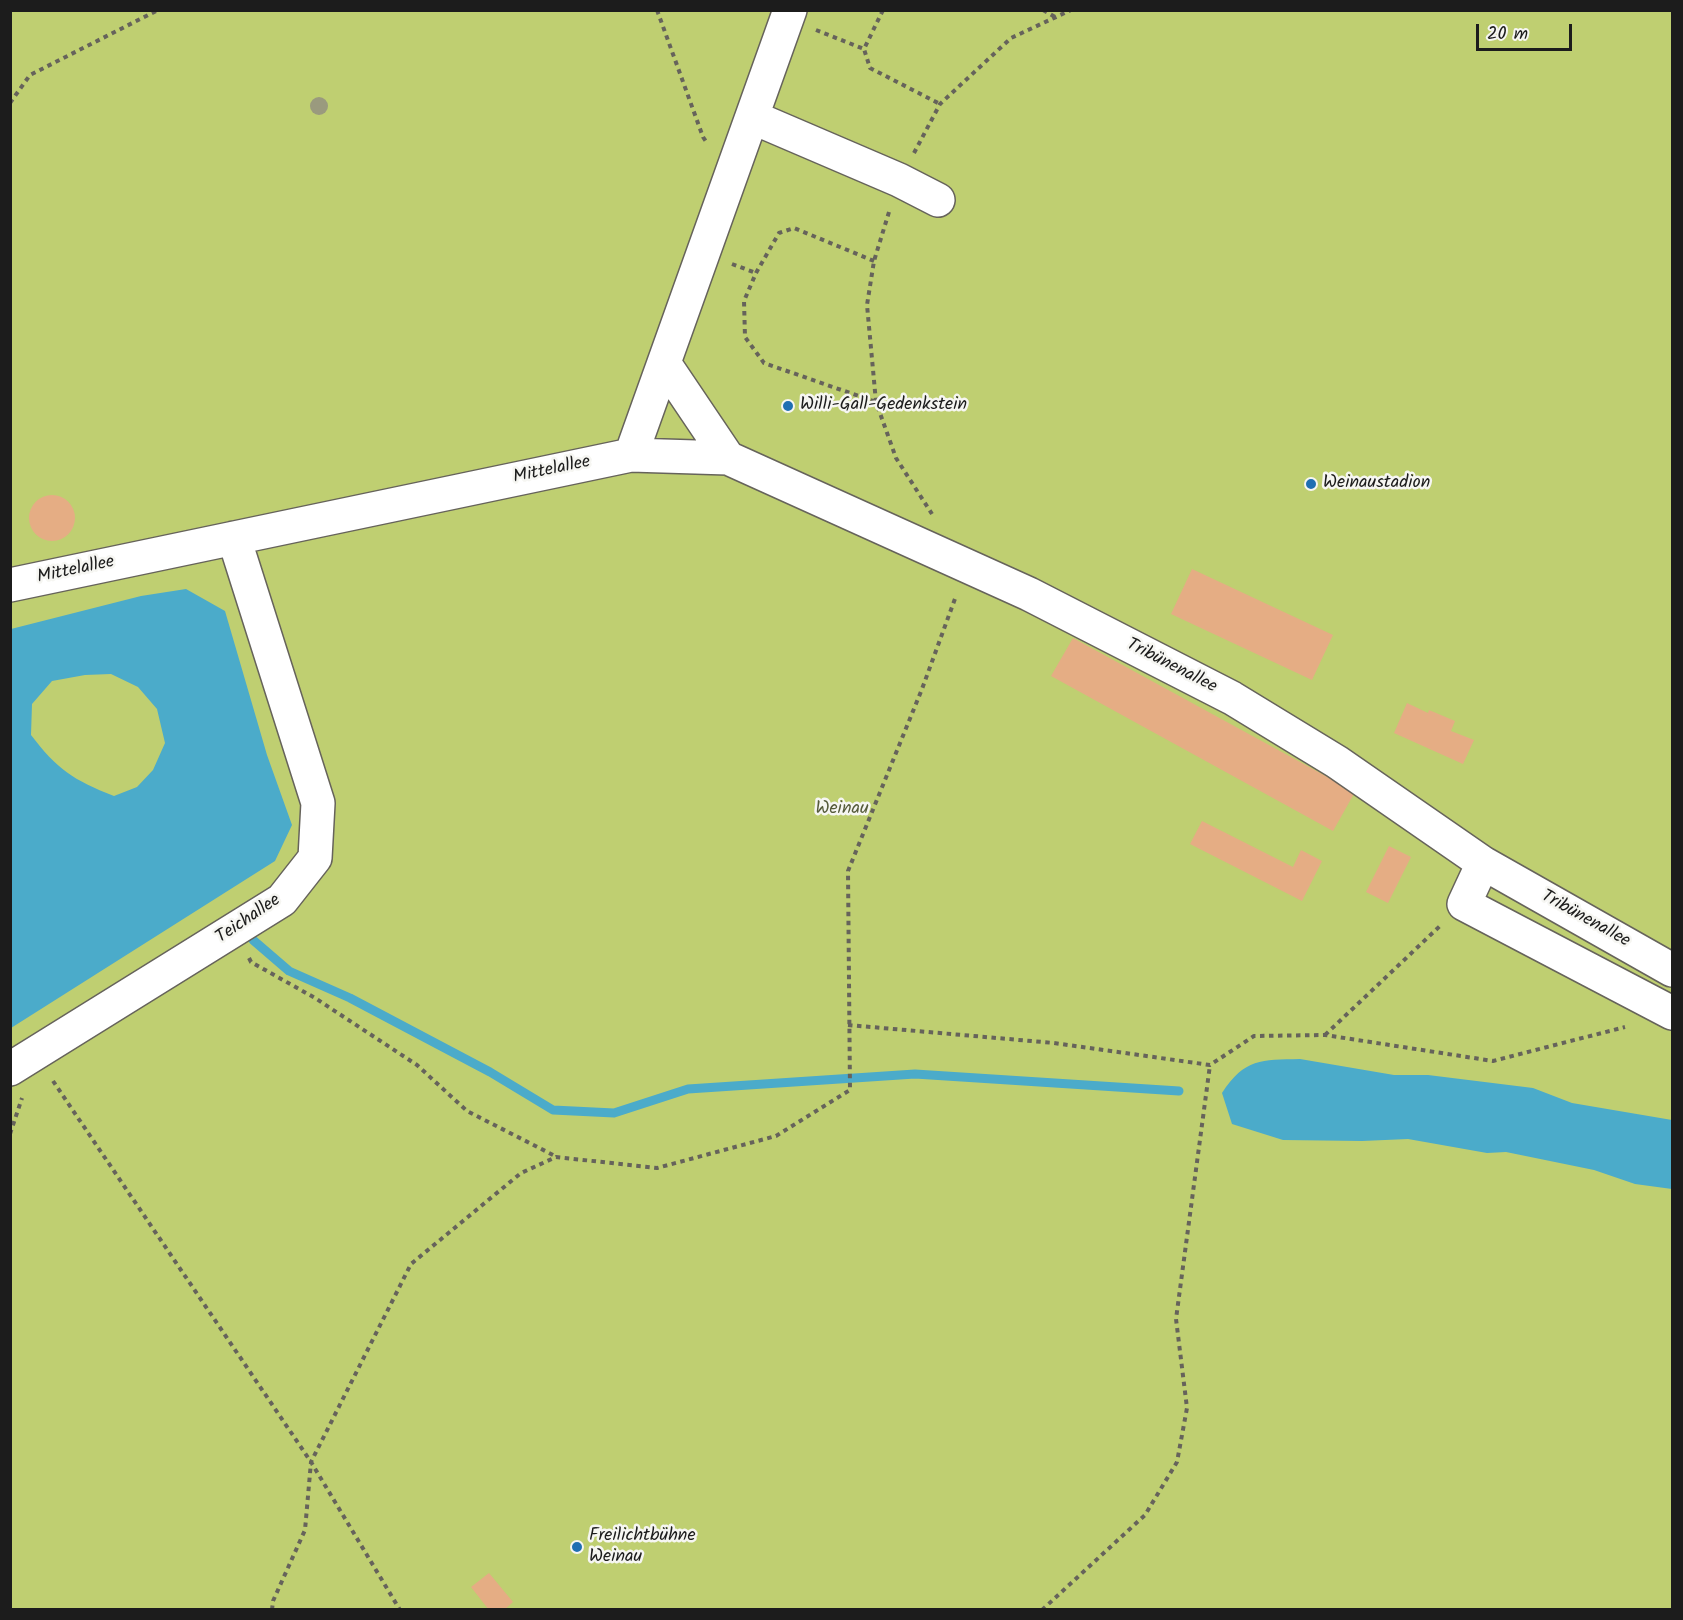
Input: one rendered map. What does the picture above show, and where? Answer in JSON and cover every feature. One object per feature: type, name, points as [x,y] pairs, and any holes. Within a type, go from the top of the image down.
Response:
[{"type":"street","points":[[631,455],[789,14]]},
{"type":"street","points":[[752,117],[899,180],[938,200]]},
{"type":"street","points":[[664,363],[728,458]]},
{"type":"street","name":"Tribünenallee","points":[[631,455],[728,458],[1029,594],[1232,698],[1336,762],[1483,863],[1672,970]]},
{"type":"street","name":"Mittelallee","points":[[10,585],[631,455]]},
{"type":"street","name":"Teichallee","points":[[23,1062],[282,900],[315,858],[318,803],[234,538]]},
{"type":"street","points":[[1483,863],[1464,904],[1672,1013]]},
{"type":"path","points":[[10,103],[30,75],[158,10]]},
{"type":"path","points":[[657,10],[703,137],[732,175]]},
{"type":"path","points":[[883,10],[864,50],[870,68],[940,104]]},
{"type":"path","points":[[1042,10],[1056,18]]},
{"type":"path","points":[[934,517],[896,458],[876,402],[867,304],[874,261],[899,180],[940,104],[1011,38],[1071,10]]},
{"type":"path","points":[[789,14],[864,50]]},
{"type":"path","points":[[874,261],[794,228],[779,234],[756,273],[744,301],[745,338],[764,363],[876,402]]},
{"type":"path","points":[[237,928],[251,962],[315,998],[417,1065],[467,1111],[556,1157],[657,1168],[776,1136],[850,1090],[848,871],[922,689],[967,566]]},
{"type":"path","points":[[1325,1035],[1464,904]]},
{"type":"path","points":[[848,1025],[1054,1043],[1210,1065],[1254,1036],[1325,1035],[1493,1061],[1628,1026]]},
{"type":"path","points":[[23,1062],[311,1462],[400,1610]]},
{"type":"path","points":[[1042,1610],[1145,1515],[1177,1462],[1187,1408],[1176,1319],[1210,1065]]},
{"type":"path","points":[[272,1610],[273,1601],[305,1530],[311,1462],[411,1264],[521,1173],[556,1157]]},
{"type":"green space","name":"Weinau","points":[[11,11],[1672,11],[1672,1609],[11,1610]]},
{"type":"water","points":[[186,589],[225,611],[267,755],[292,825],[275,861],[11,1028],[11,629],[141,596]],"holes":[[[111,674],[138,687],[157,709],[165,743],[153,770],[137,787],[114,796],[87,784],[58,765],[31,735],[32,704],[52,681],[85,675]]]},
{"type":"water","points":[[1300,1059],[1394,1075],[1428,1075],[1533,1088],[1572,1103],[1672,1120],[1672,1189],[1635,1184],[1594,1170],[1506,1152],[1487,1153],[1408,1139],[1283,1140],[1232,1124],[1222,1093],[1238,1073],[1255,1063]]},
{"type":"building","points":[[52,495],[61,496],[68,502],[74,509],[74,527],[68,534],[61,540],[52,541],[43,540],[36,534],[30,527],[29,518],[30,509],[36,502],[43,496]]},
{"type":"building","points":[[1192,569],[1333,635],[1312,680],[1171,614]]},
{"type":"building","points":[[1073,638],[1355,792],[1333,831],[1051,676]]},
{"type":"building","points":[[1407,703],[1428,713],[1429,710],[1455,721],[1451,731],[1474,740],[1463,764],[1394,733]]},
{"type":"building","points":[[1202,821],[1293,867],[1301,850],[1322,861],[1302,901],[1190,844]]},
{"type":"building","points":[[1389,846],[1411,857],[1388,903],[1366,892]]},
{"type":"building","points":[[489,1573],[513,1602],[504,1610],[489,1610],[471,1587]]},
{"type":"waterway","points":[[253,940],[289,971],[350,998],[490,1072],[553,1110],[614,1113],[688,1089],[915,1074],[1179,1091]]},
{"type":"place","name":"Willi-Gall-Gedenkstein","points":[[788,406]]},
{"type":"place","name":"Weinaustadion","points":[[1311,484]]},
{"type":"place","name":"Freilichtbühne Weinau","points":[[577,1547]]}]
